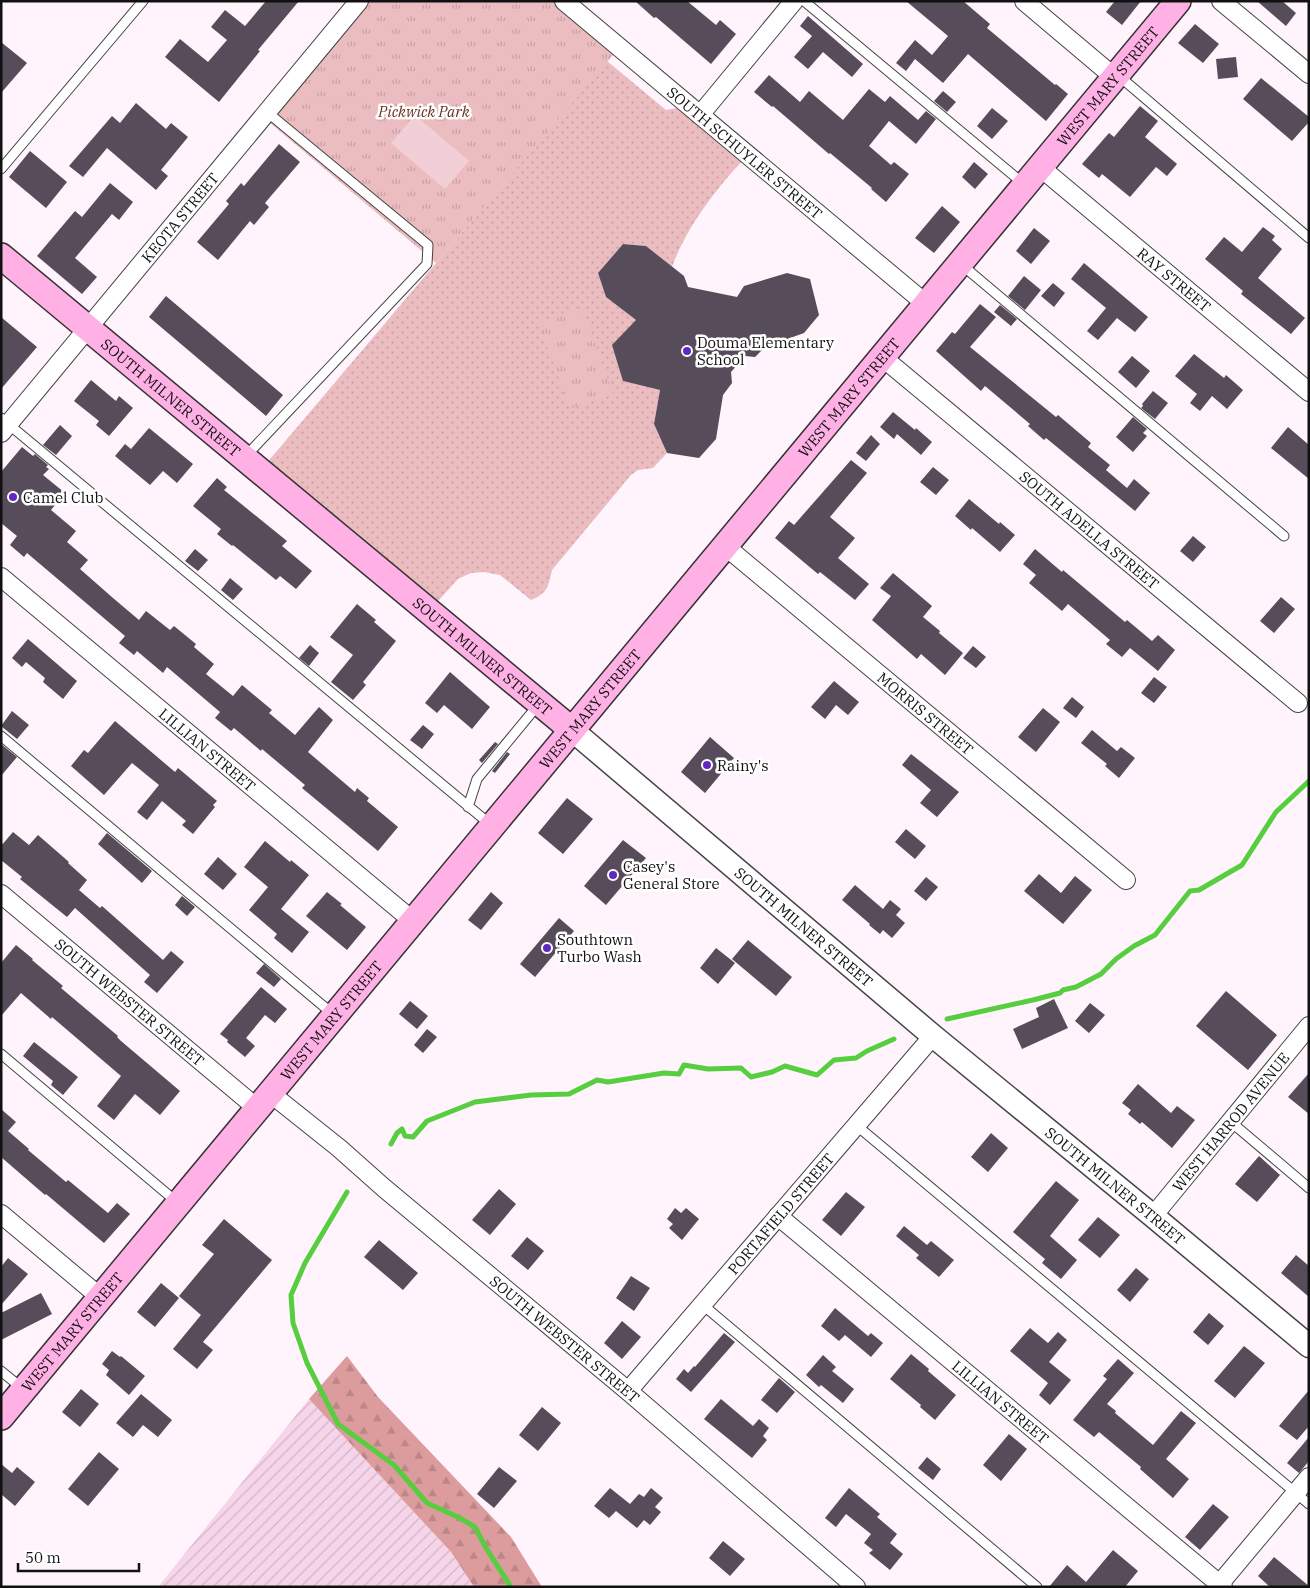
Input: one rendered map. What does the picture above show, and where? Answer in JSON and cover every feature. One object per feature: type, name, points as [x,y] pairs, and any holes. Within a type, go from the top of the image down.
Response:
[{"type":"main road","name":"WEST MARY STREET","points":[[1,1416],[1178,1]]},
{"type":"main road","name":"SOUTH MILNER STREET","points":[[1,256],[572,730]]},
{"type":"street","name":"KEOTA STREET","points":[[4,425],[88,328],[359,1]]},
{"type":"street","name":"SOUTH SCHUYLER STREET","points":[[564,1],[926,304]]},
{"type":"street","points":[[700,115],[794,1]]},
{"type":"street","points":[[1024,1],[1116,76]]},
{"type":"street","points":[[1221,1],[1309,74]]},
{"type":"street","name":"RAY STREET","points":[[1033,176],[1309,392]]},
{"type":"street","name":"SOUTH ADELLA STREET","points":[[882,357],[1298,703]]},
{"type":"street","name":"MORRIS STREET","points":[[725,546],[1126,880]]},
{"type":"street","name":"LILLIAN STREET","points":[[1,577],[413,921]]},
{"type":"street","name":"SOUTH MILNER STREET","points":[[572,730],[933,1036],[1154,1216],[1309,1346]]},
{"type":"street","name":"SOUTH WEBSTER STREET","points":[[1,894],[264,1101],[339,1148],[856,1587]]},
{"type":"street","name":"WEST HARROD AVENUE","points":[[1154,1216],[1308,1028]]},
{"type":"street","name":"PORTAFIELD STREET","points":[[628,1392],[933,1036]]},
{"type":"street","points":[[1,1214],[100,1297]]},
{"type":"street","name":"LILLIAN STREET","points":[[778,1216],[1220,1586]]},
{"type":"street","points":[[1220,1586],[1309,1477]]},
{"type":"lane","points":[[1,169],[143,1]]},
{"type":"lane","points":[[804,1],[1033,176]]},
{"type":"lane","points":[[1116,76],[1309,238]]},
{"type":"lane","points":[[244,458],[427,264],[428,245],[267,112]]},
{"type":"lane","points":[[960,263],[1284,536]]},
{"type":"lane","points":[[4,425],[492,826]]},
{"type":"lane","points":[[468,807],[476,779],[540,703]]},
{"type":"lane","points":[[1,736],[335,1015]]},
{"type":"lane","points":[[1,1054],[178,1204]]},
{"type":"lane","points":[[1231,1122],[1309,1188]]},
{"type":"lane","points":[[856,1125],[1309,1504]]},
{"type":"lane","points":[[702,1305],[1037,1587]]},
{"type":"lane","points":[[1,1371],[24,1390]]},
{"type":"shaded area","points":[[415,115],[469,161],[445,189],[391,143]]},
{"type":"shaded area","points":[[309,1399],[451,1552],[474,1587],[158,1587]]},
{"type":"green space","name":"Pickwick Park","points":[[359,1],[564,1],[619,48],[436,263],[263,117]]},
{"type":"green space","points":[[607,61],[666,110],[688,106],[748,155],[704,207],[678,252],[672,267],[646,246],[623,244],[598,273],[606,297],[636,320],[623,381],[660,390],[654,424],[667,453],[653,468],[638,470],[631,475],[552,570],[548,585],[541,595],[531,600],[500,575],[484,572],[471,573],[458,579],[429,611],[260,471]]},
{"type":"green space","points":[[582,307],[613,393],[570,409],[539,323]]},
{"type":"green space","points":[[347,1356],[378,1397],[511,1537],[542,1587],[474,1587],[451,1552],[309,1399]]},
{"type":"building","points":[[266,1],[299,1],[258,50],[260,51],[219,102],[165,57],[180,39],[208,62],[227,40],[211,27],[225,10],[245,26]]},
{"type":"building","points":[[635,1],[687,1],[716,25],[720,20],[736,34],[711,64]]},
{"type":"building","points":[[906,1],[963,1],[990,24],[987,28],[1068,94],[1046,121],[968,54],[943,83],[915,59],[906,71],[896,63],[915,40],[932,55],[948,36]]},
{"type":"building","points":[[1115,1],[1141,1],[1122,25],[1106,12]]},
{"type":"building","points":[[1257,1],[1282,1],[1296,13],[1286,26]]},
{"type":"building","points":[[808,16],[863,64],[852,77],[823,52],[808,69],[794,57],[812,36],[800,26]]},
{"type":"building","points":[[1195,24],[1219,44],[1203,63],[1178,43]]},
{"type":"building","points":[[1,42],[27,63],[1,93]]},
{"type":"building","points":[[1236,57],[1238,77],[1218,79],[1216,59]]},
{"type":"building","points":[[769,75],[800,102],[809,91],[843,120],[869,89],[885,102],[890,96],[918,120],[926,111],[936,119],[916,144],[889,121],[869,146],[891,165],[894,162],[909,174],[886,202],[830,153],[754,92]]},
{"type":"building","points":[[1261,78],[1309,117],[1309,122],[1292,141],[1243,99]]},
{"type":"building","points":[[943,91],[956,102],[947,112],[934,101]]},
{"type":"building","points":[[136,103],[166,129],[171,123],[188,137],[161,170],[168,176],[156,190],[107,148],[83,177],[69,166],[112,116],[120,123]]},
{"type":"building","points":[[1140,106],[1158,121],[1145,137],[1177,164],[1167,176],[1156,167],[1130,197],[1102,174],[1099,178],[1082,164],[1109,133],[1114,137]]},
{"type":"building","points":[[992,108],[1008,121],[992,139],[977,126]]},
{"type":"building","points":[[279,144],[300,162],[265,203],[269,207],[254,225],[250,221],[218,260],[197,242],[229,204],[226,201],[241,183],[244,186]]},
{"type":"building","points":[[30,151],[67,182],[46,208],[9,177]]},
{"type":"building","points":[[974,162],[988,174],[975,189],[962,177]]},
{"type":"building","points":[[110,183],[133,202],[119,220],[112,214],[75,258],[97,277],[82,294],[37,256],[75,211],[82,217]]},
{"type":"building","points":[[942,206],[960,222],[934,253],[915,238]]},
{"type":"building","points":[[1263,227],[1275,236],[1272,240],[1282,249],[1258,278],[1305,318],[1291,334],[1241,294],[1243,291],[1205,259],[1224,237],[1242,252]]},
{"type":"building","points":[[1034,228],[1050,241],[1031,264],[1016,251]]},
{"type":"building","name":"Douma Elementary School","points":[[623,244],[646,246],[684,276],[688,287],[737,297],[744,286],[787,273],[810,279],[819,315],[804,333],[765,347],[755,357],[745,356],[731,372],[732,383],[723,395],[716,439],[699,458],[667,453],[654,424],[660,390],[623,381],[612,345],[636,320],[606,297],[598,273]]},
{"type":"building","points":[[1084,263],[1148,317],[1135,332],[1117,318],[1098,340],[1087,331],[1106,308],[1071,279]]},
{"type":"building","points":[[1024,276],[1041,290],[1025,310],[1008,296]]},
{"type":"building","points":[[1053,283],[1065,293],[1054,307],[1041,296]]},
{"type":"building","points":[[166,296],[283,395],[266,416],[149,317]]},
{"type":"building","points":[[980,304],[996,317],[970,347],[1091,443],[1088,447],[1110,465],[1106,470],[1127,488],[1134,479],[1150,493],[1135,511],[1046,438],[1044,440],[1028,426],[1030,424],[985,386],[981,391],[936,351],[952,332],[955,334]]},
{"type":"building","points":[[1000,305],[1017,319],[1011,326],[994,312]]},
{"type":"building","points":[[1,317],[37,347],[1,389]]},
{"type":"building","points":[[1194,354],[1224,378],[1226,375],[1243,390],[1227,409],[1212,396],[1200,411],[1190,403],[1197,394],[1175,376]]},
{"type":"building","points":[[1132,356],[1150,371],[1136,388],[1118,372]]},
{"type":"building","points":[[91,380],[116,401],[119,396],[133,408],[109,436],[96,425],[99,421],[74,401]]},
{"type":"building","points":[[1153,391],[1168,403],[1155,419],[1141,408]]},
{"type":"building","points":[[893,412],[932,442],[921,455],[897,434],[894,439],[880,427]]},
{"type":"building","points":[[1133,417],[1147,429],[1143,433],[1147,436],[1133,452],[1116,437]]},
{"type":"building","points":[[60,425],[72,436],[56,455],[43,445]]},
{"type":"building","points":[[1288,427],[1309,445],[1309,479],[1271,448]]},
{"type":"building","points":[[149,428],[193,464],[177,483],[163,471],[150,485],[115,456],[125,444],[131,449]]},
{"type":"building","points":[[871,435],[880,444],[866,461],[856,453]]},
{"type":"building","points":[[22,447],[33,456],[35,454],[48,465],[46,467],[49,469],[43,475],[65,493],[51,510],[76,531],[67,542],[88,560],[80,569],[113,598],[139,620],[146,611],[170,630],[174,626],[196,644],[194,647],[214,664],[206,674],[233,696],[242,685],[272,710],[269,713],[295,735],[319,707],[333,720],[308,752],[355,792],[357,788],[369,798],[367,801],[398,827],[378,851],[302,788],[305,785],[262,749],[261,751],[234,728],[231,731],[215,718],[220,712],[167,667],[163,673],[137,651],[134,655],[119,643],[125,636],[27,553],[24,557],[10,545],[17,536],[1,523],[1,472]]},
{"type":"building","points":[[851,460],[867,473],[830,517],[855,538],[838,558],[869,584],[855,600],[820,572],[818,574],[775,538],[789,521],[794,525]]},
{"type":"building","points":[[933,467],[949,480],[936,495],[920,482]]},
{"type":"building","points":[[217,478],[227,487],[224,490],[287,541],[282,546],[312,571],[296,589],[280,576],[276,580],[217,534],[221,529],[193,506]]},
{"type":"building","points":[[969,499],[1015,535],[1000,552],[955,516]]},
{"type":"building","points":[[1193,536],[1206,547],[1193,562],[1180,551]]},
{"type":"building","points":[[195,549],[208,560],[198,571],[185,561]]},
{"type":"building","points":[[1035,549],[1125,622],[1127,620],[1152,641],[1158,635],[1175,650],[1158,671],[1130,648],[1122,657],[1106,644],[1110,640],[1068,604],[1062,611],[1029,583],[1036,575],[1023,564]]},
{"type":"building","points":[[893,573],[932,606],[923,617],[963,653],[945,675],[921,654],[917,659],[872,620],[891,596],[880,588]]},
{"type":"building","points":[[230,578],[243,589],[233,600],[221,590]]},
{"type":"building","points":[[1281,597],[1295,609],[1274,633],[1260,621]]},
{"type":"building","points":[[357,604],[396,641],[363,682],[366,685],[353,700],[331,682],[353,655],[330,637]]},
{"type":"building","points":[[28,639],[77,681],[63,699],[43,682],[45,678],[26,662],[22,667],[12,658]]},
{"type":"building","points":[[310,645],[319,653],[309,666],[299,658]]},
{"type":"building","points":[[973,646],[986,657],[976,668],[963,658]]},
{"type":"building","points":[[450,672],[490,707],[472,729],[444,705],[437,713],[425,703]]},
{"type":"building","points":[[1154,677],[1167,687],[1154,703],[1141,693]]},
{"type":"building","points":[[834,681],[859,702],[848,715],[836,705],[825,719],[811,707]]},
{"type":"building","points":[[1072,697],[1084,707],[1076,718],[1063,708]]},
{"type":"building","points":[[1043,708],[1060,722],[1036,752],[1018,737]]},
{"type":"building","points":[[12,711],[29,725],[17,739],[1,726]]},
{"type":"building","points":[[115,721],[175,772],[178,768],[217,801],[213,805],[215,807],[193,834],[182,825],[186,821],[162,801],[147,820],[137,812],[159,785],[132,763],[104,795],[71,766],[84,750],[88,753]]},
{"type":"building","points":[[423,725],[434,734],[422,749],[410,740]]},
{"type":"building","points":[[1092,730],[1117,751],[1121,747],[1135,758],[1119,778],[1105,766],[1107,764],[1081,743]]},
{"type":"building","name":"Rainy's","points":[[710,737],[734,758],[705,793],[681,772]]},
{"type":"building","points":[[495,742],[498,744],[482,763],[479,760]]},
{"type":"building","points":[[1,744],[17,757],[1,776]]},
{"type":"building","points":[[507,752],[510,754],[495,773],[492,771]]},
{"type":"building","points":[[911,754],[959,792],[937,817],[920,803],[931,790],[902,765]]},
{"type":"building","points":[[567,798],[593,819],[563,854],[538,833]]},
{"type":"building","points":[[906,829],[926,846],[915,859],[895,842]]},
{"type":"building","points":[[13,832],[29,845],[38,835],[87,880],[79,890],[100,908],[102,906],[163,960],[171,951],[184,962],[157,993],[144,982],[150,975],[75,908],[67,917],[20,879],[22,877],[1,860],[1,846]]},
{"type":"building","points":[[107,833],[152,871],[142,883],[98,844]]},
{"type":"building","name":"Casey's General Store","points":[[623,840],[646,858],[606,905],[584,886]]},
{"type":"building","points":[[265,841],[309,875],[281,909],[309,932],[292,953],[274,938],[277,934],[249,910],[268,887],[244,867]]},
{"type":"building","points":[[218,857],[237,874],[223,890],[204,874]]},
{"type":"building","points":[[1039,874],[1061,893],[1075,876],[1092,890],[1063,924],[1024,891]]},
{"type":"building","points":[[926,877],[938,887],[926,901],[914,891]]},
{"type":"building","points":[[855,885],[883,909],[890,900],[901,909],[896,915],[905,923],[892,938],[883,930],[880,934],[842,900]]},
{"type":"building","points":[[327,892],[366,927],[347,950],[306,916]]},
{"type":"building","points":[[491,892],[503,903],[481,930],[468,920]]},
{"type":"building","points":[[182,896],[195,907],[187,916],[175,905]]},
{"type":"building","name":"Southtown Turbo Wash","points":[[559,918],[574,931],[535,977],[520,964]]},
{"type":"building","points":[[748,940],[792,977],[776,996],[732,959]]},
{"type":"building","points":[[16,945],[63,986],[61,988],[180,1091],[160,1115],[135,1094],[114,1120],[97,1106],[121,1076],[21,993],[1,1016],[1,963]]},
{"type":"building","points":[[716,948],[735,963],[718,984],[700,968]]},
{"type":"building","points":[[264,964],[281,979],[274,987],[256,973]]},
{"type":"building","points":[[261,987],[287,1009],[275,1023],[265,1015],[246,1038],[255,1046],[245,1057],[220,1034]]},
{"type":"building","points":[[1226,991],[1277,1035],[1248,1070],[1196,1026]]},
{"type":"building","points":[[1054,999],[1068,1028],[1022,1049],[1013,1029],[1039,1017],[1036,1008]]},
{"type":"building","points":[[410,1001],[428,1016],[417,1029],[399,1014]]},
{"type":"building","points":[[1090,1003],[1105,1015],[1089,1033],[1075,1021]]},
{"type":"building","points":[[427,1029],[437,1037],[423,1053],[414,1045]]},
{"type":"building","points":[[34,1042],[78,1077],[63,1095],[51,1085],[53,1081],[23,1056]]},
{"type":"building","points":[[1309,1073],[1309,1114],[1288,1097]]},
{"type":"building","points":[[1138,1084],[1171,1113],[1177,1106],[1195,1120],[1172,1148],[1142,1122],[1140,1124],[1128,1114],[1131,1110],[1122,1103]]},
{"type":"building","points":[[1,1109],[16,1122],[8,1131],[66,1182],[68,1180],[108,1213],[117,1203],[130,1214],[104,1243],[1,1157]]},
{"type":"building","points":[[991,1133],[1008,1148],[988,1172],[971,1157]]},
{"type":"building","points":[[1259,1156],[1280,1175],[1257,1202],[1235,1184]]},
{"type":"building","points":[[1056,1181],[1079,1200],[1050,1236],[1077,1260],[1061,1279],[1042,1263],[1045,1259],[1013,1232]]},
{"type":"building","points":[[499,1189],[516,1204],[490,1235],[472,1220]]},
{"type":"building","points":[[846,1192],[865,1207],[841,1236],[822,1220]]},
{"type":"building","points":[[675,1208],[681,1213],[686,1208],[699,1219],[682,1240],[669,1228],[673,1224],[667,1219]]},
{"type":"building","points":[[1098,1217],[1120,1235],[1100,1258],[1078,1240]]},
{"type":"building","points":[[224,1219],[272,1260],[203,1342],[213,1350],[197,1369],[173,1349],[201,1315],[179,1296],[214,1254],[202,1245]]},
{"type":"building","points":[[904,1226],[927,1245],[931,1241],[954,1260],[939,1277],[916,1258],[919,1255],[896,1236]]},
{"type":"building","points":[[527,1237],[544,1251],[528,1270],[511,1256]]},
{"type":"building","points":[[379,1240],[418,1273],[403,1290],[364,1257]]},
{"type":"building","points":[[1296,1255],[1309,1266],[1309,1297],[1281,1273]]},
{"type":"building","points":[[8,1258],[28,1274],[1,1305],[1,1267]]},
{"type":"building","points":[[1136,1268],[1149,1279],[1130,1302],[1117,1290]]},
{"type":"building","points":[[631,1276],[650,1288],[634,1311],[616,1298]]},
{"type":"building","points":[[161,1283],[179,1298],[155,1327],[137,1312]]},
{"type":"building","points":[[41,1293],[52,1314],[1,1340],[1,1313]]},
{"type":"building","points":[[835,1308],[868,1336],[871,1333],[883,1343],[871,1357],[845,1335],[839,1341],[821,1326]]},
{"type":"building","points":[[1209,1313],[1224,1326],[1208,1345],[1193,1332]]},
{"type":"building","points":[[622,1321],[641,1337],[622,1359],[604,1343]]},
{"type":"building","points":[[1030,1328],[1048,1343],[1058,1332],[1067,1340],[1049,1362],[1071,1380],[1050,1405],[1039,1395],[1048,1383],[1010,1351]]},
{"type":"building","points":[[724,1333],[735,1342],[691,1392],[676,1379],[684,1369],[688,1373],[695,1367]]},
{"type":"building","points":[[1244,1346],[1265,1363],[1235,1398],[1214,1381]]},
{"type":"building","points":[[112,1351],[145,1376],[129,1395],[106,1375],[109,1370],[102,1364]]},
{"type":"building","points":[[911,1354],[956,1395],[935,1420],[920,1407],[921,1405],[890,1379]]},
{"type":"building","points":[[823,1355],[836,1367],[832,1371],[854,1389],[843,1403],[821,1385],[819,1387],[806,1375]]},
{"type":"building","points":[[1118,1359],[1134,1373],[1107,1404],[1153,1445],[1181,1411],[1196,1423],[1166,1459],[1189,1479],[1173,1498],[1140,1469],[1141,1467],[1099,1432],[1094,1437],[1073,1420],[1107,1379],[1103,1376]]},
{"type":"building","points":[[779,1378],[795,1392],[777,1413],[761,1400]]},
{"type":"building","points":[[81,1389],[99,1404],[80,1427],[62,1412]]},
{"type":"building","points":[[1309,1390],[1309,1426],[1297,1440],[1279,1426]]},
{"type":"building","points":[[141,1394],[172,1420],[158,1437],[143,1425],[133,1437],[116,1423]]},
{"type":"building","points":[[721,1399],[753,1426],[759,1419],[769,1428],[763,1436],[767,1440],[752,1458],[704,1419]]},
{"type":"building","points":[[542,1407],[561,1423],[538,1451],[519,1435]]},
{"type":"building","points":[[1009,1434],[1027,1449],[1001,1481],[983,1465]]},
{"type":"building","points":[[1309,1437],[1309,1461],[1299,1473],[1287,1463]]},
{"type":"building","points":[[99,1452],[119,1469],[88,1506],[68,1489]]},
{"type":"building","points":[[927,1457],[941,1469],[933,1480],[918,1468]]},
{"type":"building","points":[[1,1464],[12,1473],[17,1467],[35,1482],[15,1506],[1,1494]]},
{"type":"building","points":[[499,1467],[517,1481],[494,1508],[477,1494]]},
{"type":"building","points":[[610,1488],[630,1504],[639,1494],[644,1497],[651,1488],[663,1498],[655,1507],[661,1512],[650,1525],[644,1520],[637,1528],[616,1511],[609,1518],[594,1506]]},
{"type":"building","points":[[849,1488],[880,1514],[877,1517],[897,1534],[890,1543],[903,1554],[890,1570],[869,1553],[873,1550],[864,1543],[871,1534],[846,1514],[836,1527],[825,1518]]},
{"type":"building","points":[[1213,1504],[1229,1517],[1200,1550],[1185,1537]]},
{"type":"building","points":[[723,1541],[745,1559],[730,1576],[709,1558]]},
{"type":"building","points":[[1113,1550],[1138,1571],[1125,1587],[1049,1587],[1067,1565],[1086,1582]]},
{"type":"building","points":[[1274,1557],[1309,1587],[1270,1587],[1258,1576]]},
{"type":"waterway","points":[[947,1019],[1060,993],[1101,974],[1116,959],[1134,946],[1155,935],[1190,891],[1199,890],[1242,865],[1276,812],[1309,781]]},
{"type":"waterway","points":[[391,1144],[397,1133],[402,1129],[405,1136],[413,1137],[427,1121],[475,1102],[531,1095],[569,1094],[597,1080],[608,1082],[664,1073],[679,1074],[684,1065],[708,1069],[741,1068],[751,1077],[772,1072],[785,1066],[817,1075],[834,1060],[856,1058],[894,1039]]},
{"type":"waterway","points":[[347,1192],[305,1263],[291,1295],[293,1323],[307,1363],[338,1424],[394,1465],[427,1503],[475,1527],[511,1587]]},
{"type":"place","name":"Douma Elementary School","points":[[687,351]]},
{"type":"place","name":"Camel Club","points":[[13,497]]},
{"type":"place","name":"Rainy's","points":[[707,765]]},
{"type":"place","name":"Casey's General Store","points":[[613,875]]},
{"type":"place","name":"Southtown Turbo Wash","points":[[547,948]]}]
